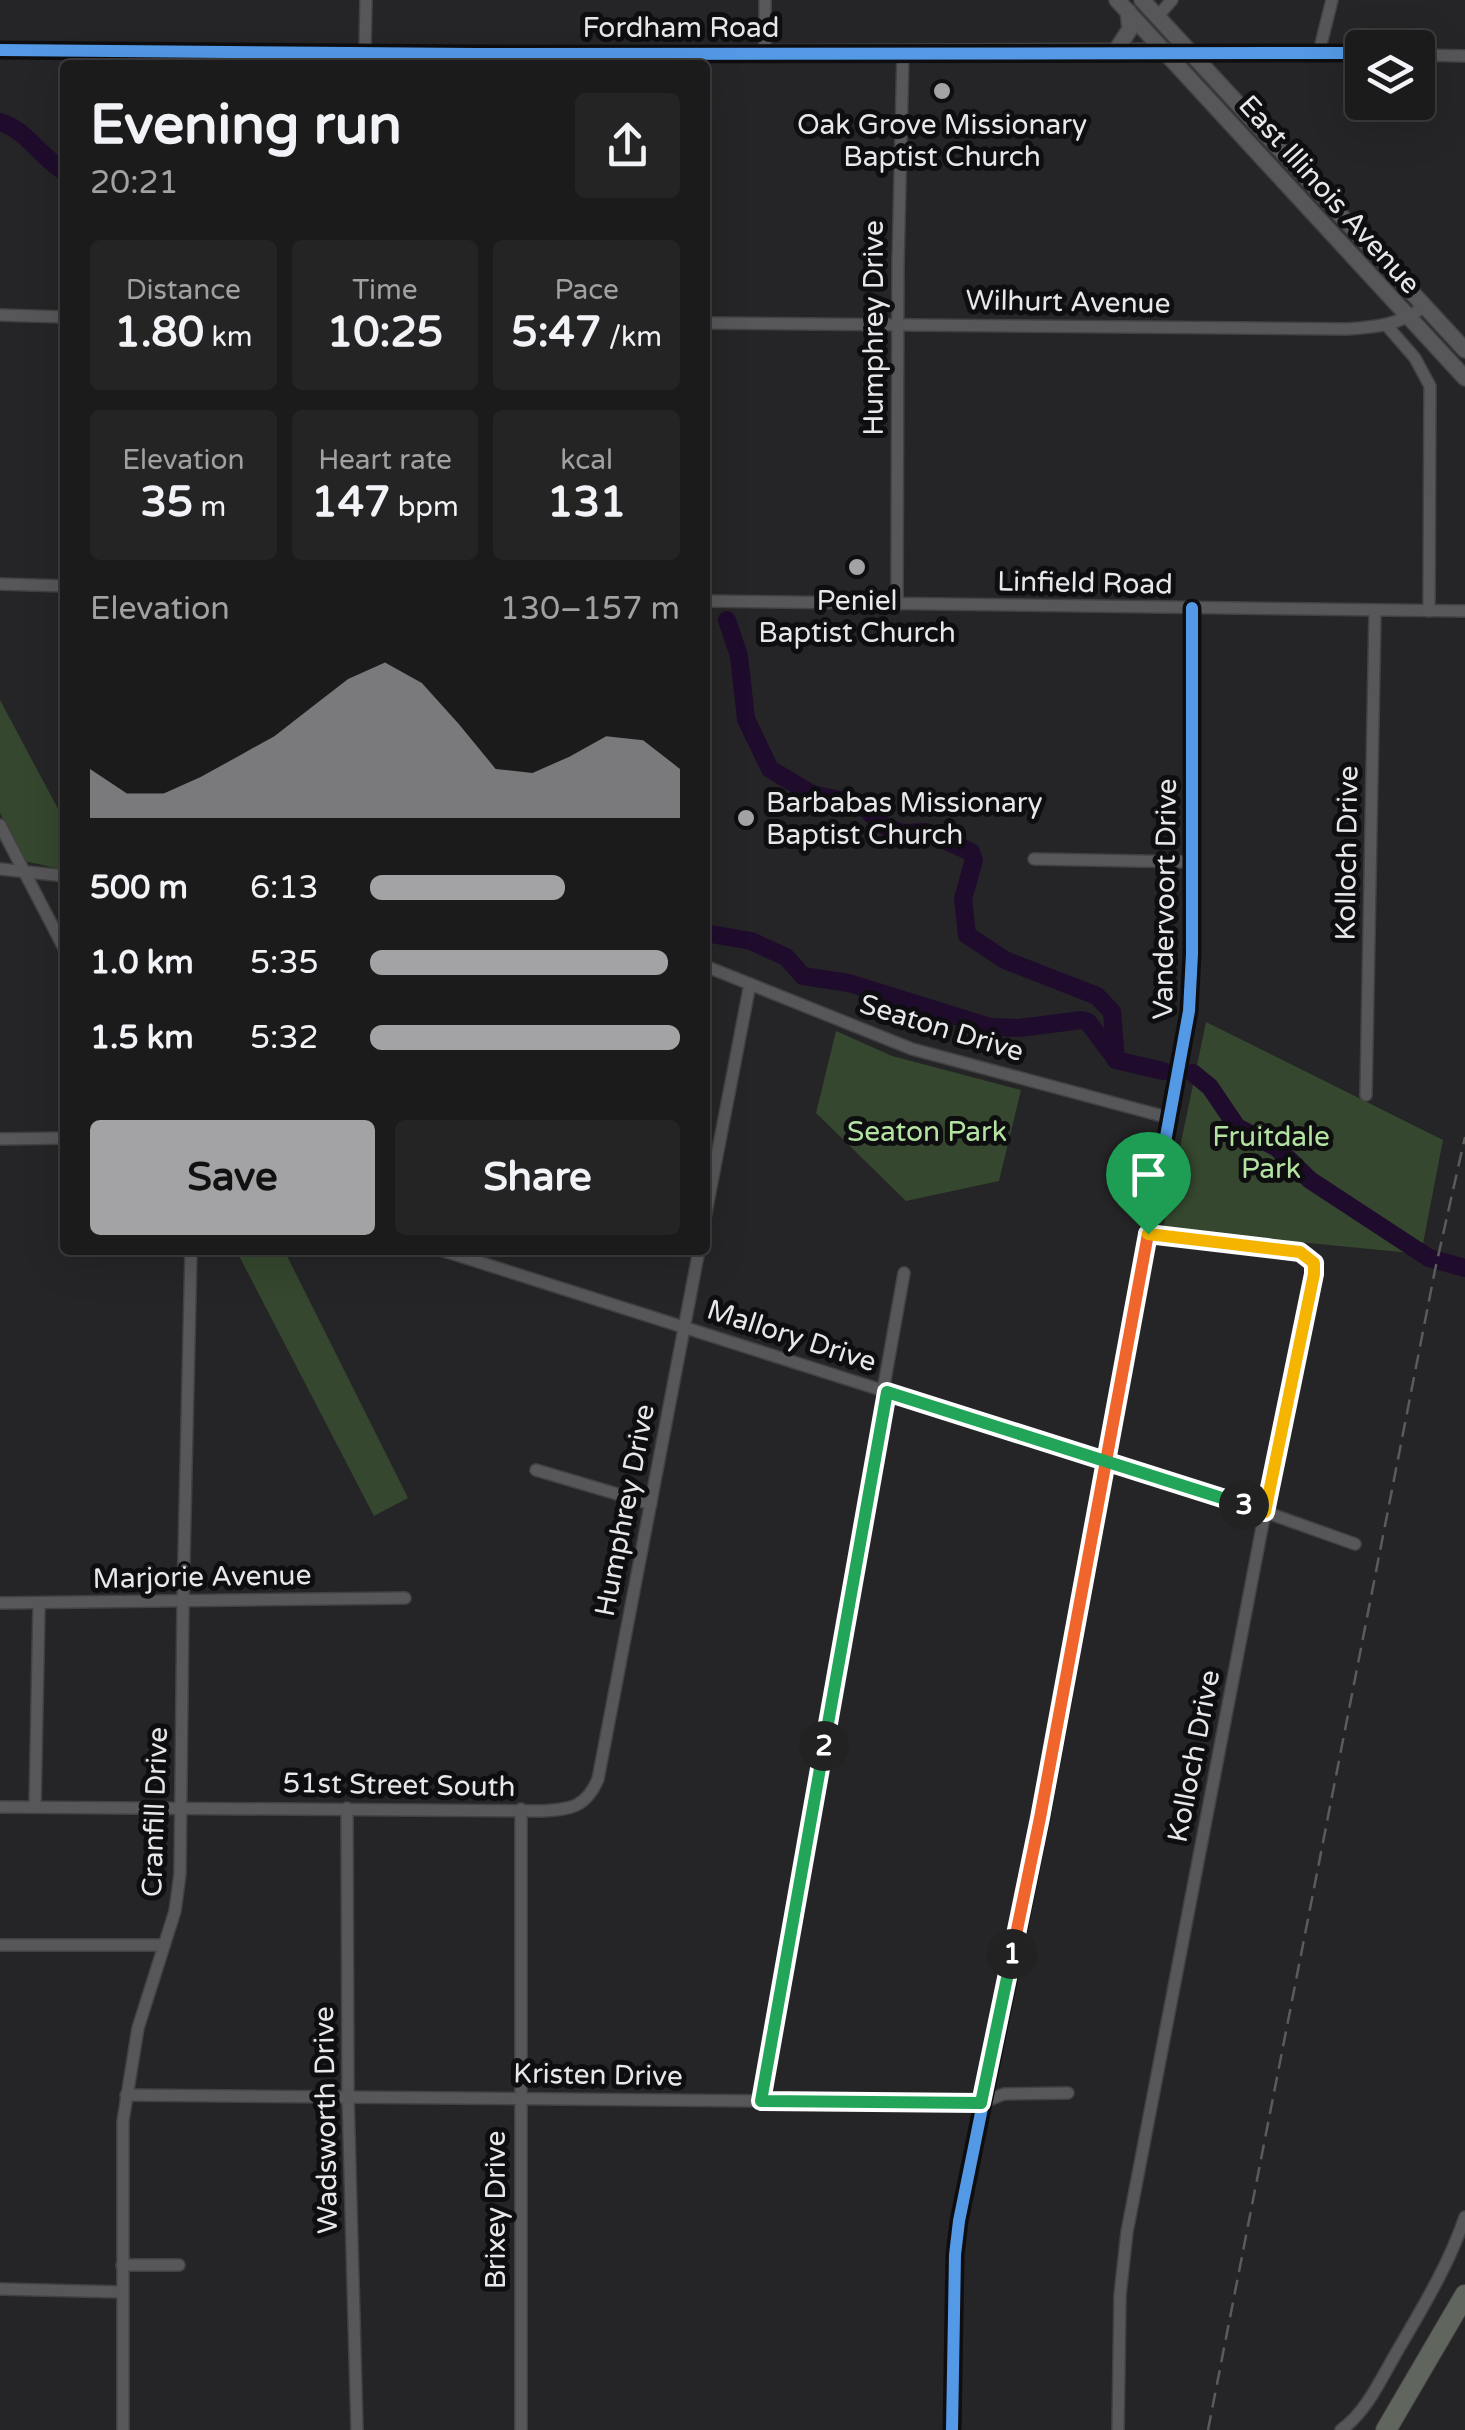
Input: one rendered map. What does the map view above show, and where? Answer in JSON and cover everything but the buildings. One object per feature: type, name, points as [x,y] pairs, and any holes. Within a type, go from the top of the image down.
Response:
[{"type":"highway","points":[[1386,2430],[1465,2295]]},
{"type":"street","points":[[365,51],[366,0]]},
{"type":"street","points":[[765,0],[765,53]]},
{"type":"street","name":"East Illinois Avenue","points":[[1142,0],[1465,350]]},
{"type":"street","points":[[1158,16],[1172,0]]},
{"type":"street","points":[[1319,52],[1332,0]]},
{"type":"street","points":[[1116,52],[1128,36],[1123,6]]},
{"type":"street","name":"East Illinois Avenue","points":[[1123,6],[1465,378]]},
{"type":"street","name":"Fordham Road","points":[[0,50],[253,58],[365,51],[1345,53]]},
{"type":"street","name":"Humphrey Drive","points":[[897,605],[903,52]]},
{"type":"street","points":[[1435,55],[1465,56]]},
{"type":"street","name":"Wilhurt Avenue","points":[[710,323],[1388,327],[1425,306]]},
{"type":"street","points":[[0,315],[60,317]]},
{"type":"street","points":[[1388,327],[1415,358],[1430,386],[1430,612]]},
{"type":"street","points":[[0,584],[60,586]]},
{"type":"street","name":"Linfield Road","points":[[710,600],[1465,612]]},
{"type":"street","name":"Vandervoort Drive","points":[[952,2430],[955,2255],[981,2103],[1107,1462],[1190,998],[1192,608]]},
{"type":"street","name":"Kolloch Drive","points":[[1366,1095],[1375,612]]},
{"type":"street","points":[[0,825],[60,940]]},
{"type":"street","points":[[1034,860],[1192,862]]},
{"type":"street","points":[[0,870],[60,875]]},
{"type":"street","name":"Seaton Drive","points":[[710,968],[912,1049],[1170,1118]]},
{"type":"street","points":[[710,1192],[750,984]]},
{"type":"street","points":[[0,1139],[60,1138]]},
{"type":"street","name":"Kolloch Drive","points":[[1118,2430],[1122,2262],[1314,1274],[1314,1263],[1300,1252],[1148,1234]]},
{"type":"street","name":"Cranfill Drive","points":[[123,2430],[126,2096],[138,2028],[175,1911],[180,1874],[191,1255]]},
{"type":"street","name":"Mallory Drive","points":[[457,1255],[1355,1544]]},
{"type":"street","name":"Humphrey Drive","points":[[598,1778],[698,1255]]},
{"type":"street","points":[[761,2101],[904,1273]]},
{"type":"street","points":[[536,1470],[651,1504]]},
{"type":"street","name":"Marjorie Avenue","points":[[0,1603],[405,1598]]},
{"type":"street","points":[[35,1806],[39,1604]]},
{"type":"street","name":"51st Street South","points":[[0,1806],[574,1809],[584,1803],[598,1778]]},
{"type":"street","name":"Wadsworth Drive","points":[[346,1808],[348,2096],[357,2430]]},
{"type":"street","name":"Brixey Drive","points":[[520,1809],[521,2430]]},
{"type":"street","points":[[0,1944],[164,1945]]},
{"type":"street","name":"Kristen Drive","points":[[126,2096],[981,2103],[1004,2094],[1068,2093]]},
{"type":"street","points":[[1341,2430],[1354,2421],[1372,2395],[1437,2284],[1465,2217]]},
{"type":"street","points":[[122,2265],[179,2265]]},
{"type":"street","points":[[0,2289],[122,2292]]},
{"type":"green space","points":[[0,700],[60,813],[60,869],[24,861],[0,813]]},
{"type":"green space","name":"Fruitdale Park","points":[[1206,1022],[1443,1140],[1421,1254],[1163,1229]]},
{"type":"green space","name":"Seaton Park","points":[[836,1031],[892,1056],[1021,1090],[999,1181],[906,1201],[816,1113]]},
{"type":"green space","points":[[239,1255],[286,1255],[408,1498],[374,1516]]},
{"type":"waterway","points":[[0,122],[18,131],[60,168]]},
{"type":"waterway","points":[[727,620],[739,656],[746,719],[770,769],[812,794],[862,805],[882,825],[902,833],[926,832],[971,852],[974,860],[963,899],[967,935],[1005,960],[1097,996],[1112,1012],[1116,1060],[1163,1071]]},
{"type":"waterway","points":[[710,934],[751,941],[786,957],[803,976],[849,983],[990,1027],[1019,1028],[1082,1020],[1088,1022],[1115,1058]]},
{"type":"waterway","points":[[1193,1073],[1210,1087],[1237,1127],[1277,1148],[1310,1180],[1429,1258],[1465,1268]]},
{"type":"railway","points":[[1208,2430],[1435,1270],[1465,1137]]},
{"type":"cycle path","points":[[0,50],[1345,53]]},
{"type":"cycle path","points":[[952,2430],[959,2221],[1041,1818],[1189,1011],[1192,608]]},
{"type":"place","name":"Oak Grove Missionary Baptist Church","points":[[942,91]]},
{"type":"place","name":"Peniel Baptist Church","points":[[857,567]]},
{"type":"place","name":"Barbabas Missionary Baptist Church","points":[[746,818]]},
{"type":"route","points":[[1148,1234],[1107,1462],[1040,1818],[981,2103],[761,2101],[887,1392],[1107,1462],[1130,1470],[1265,1512],[1314,1263],[1300,1252],[1148,1234]]}]
